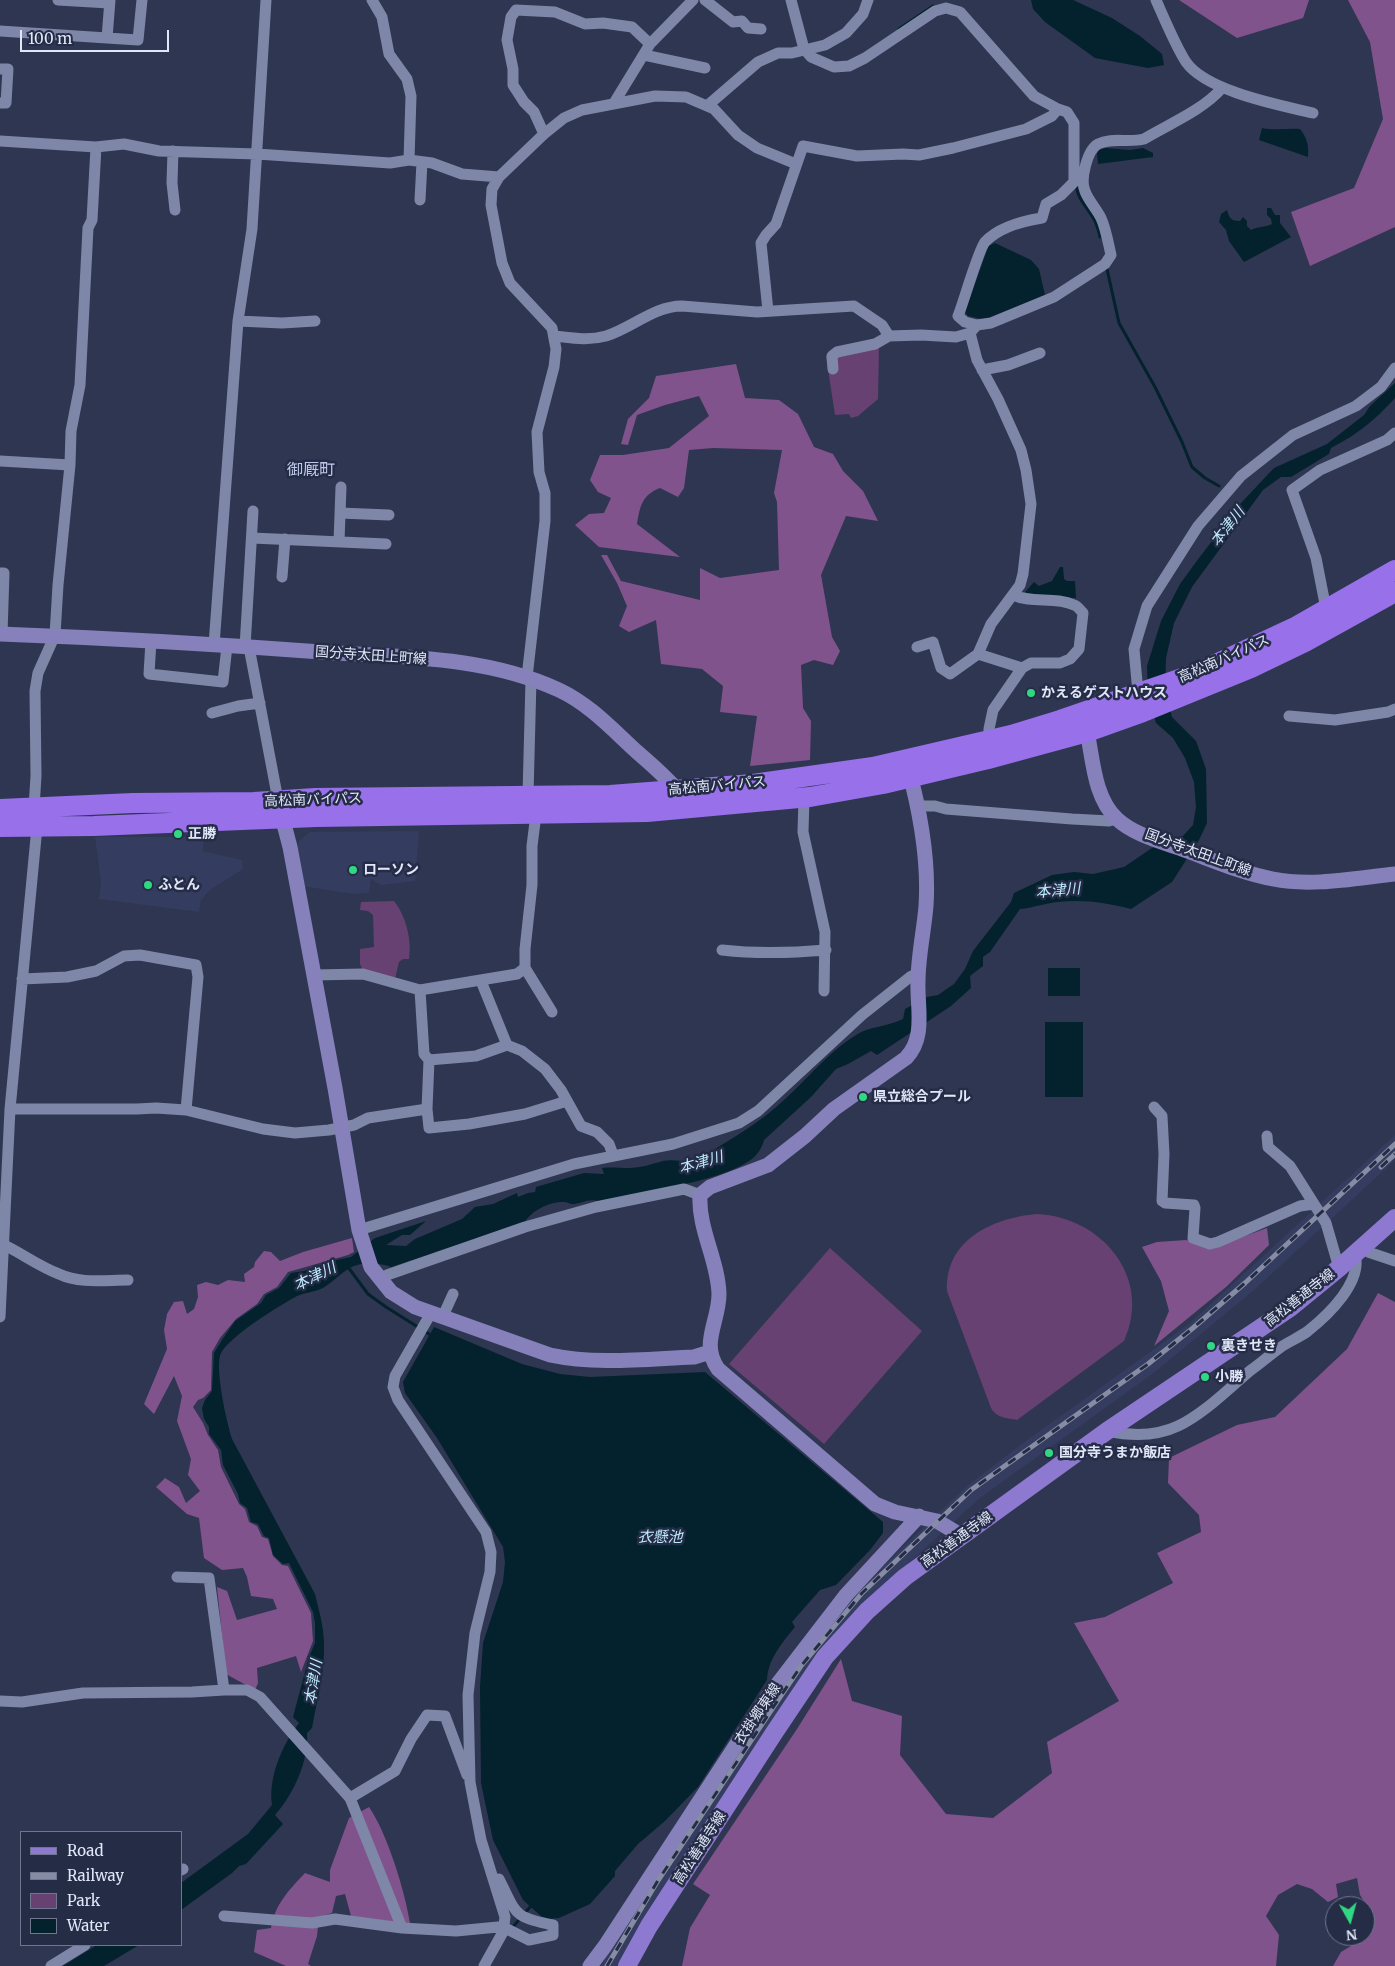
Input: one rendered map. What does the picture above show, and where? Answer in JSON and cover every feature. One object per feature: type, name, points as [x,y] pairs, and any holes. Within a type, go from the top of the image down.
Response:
[{"type":"highway","name":"高松南バイパス","points":[[280,809],[315,798],[610,794],[678,790],[753,784],[873,767],[908,767],[988,759],[1085,722],[1139,692],[1194,674],[1297,626],[1395,570]]},
{"type":"highway","name":"高松南バイパス","points":[[0,827],[35,818],[280,809],[536,814],[692,808],[804,798],[883,784],[908,767],[989,739],[1143,712],[1192,694],[1251,668],[1296,646],[1395,592]]},
{"type":"highway","name":"高松南バイパス","points":[[0,809],[35,818]]},
{"type":"main road","name":"高松善通寺線","points":[[627,1966],[649,1926],[825,1657],[867,1611],[905,1577],[1107,1431],[1290,1308],[1359,1251],[1395,1218]]},
{"type":"street","points":[[58,0],[110,2],[107,38]]},
{"type":"street","points":[[0,31],[138,40],[142,0]]},
{"type":"street","points":[[151,641],[149,674],[223,682],[221,645],[238,321],[252,229],[258,102],[266,0]]},
{"type":"street","points":[[372,0],[382,17],[389,54],[407,79],[410,96],[409,160]]},
{"type":"street","points":[[614,103],[647,50],[693,0]]},
{"type":"street","points":[[705,0],[732,22],[742,21],[748,28],[761,29]]},
{"type":"street","points":[[791,0],[804,49],[811,57],[834,67],[848,66],[865,58],[935,11],[946,8],[960,12],[1034,96],[1067,112],[1074,123],[1074,182],[1061,195],[1046,204],[1042,218],[1021,222],[999,232],[984,243],[958,316],[974,329],[977,360],[1021,450],[1031,504],[1024,574],[1013,595],[991,624],[978,654],[950,674],[941,668],[933,642],[917,647]]},
{"type":"street","points":[[707,106],[758,62],[778,53],[792,53],[825,45],[846,33],[863,14],[868,0]]},
{"type":"street","points":[[1156,0],[1186,62],[1198,74],[1222,88],[1313,112]]},
{"type":"street","points":[[544,134],[534,112],[524,102],[513,84],[513,69],[508,40],[511,17],[516,10],[555,12],[585,24],[603,23],[632,27],[647,50],[705,68]]},
{"type":"street","points":[[0,69],[8,69],[6,103],[0,103]]},
{"type":"street","points":[[833,369],[832,356],[837,352],[875,344],[889,336],[956,337],[1054,297],[1105,264],[1110,255],[1106,233],[1100,217],[1084,189],[1084,171],[1089,154],[1096,145],[1107,142],[1134,142],[1144,139],[1214,97],[1222,88]]},
{"type":"street","points":[[528,795],[529,678],[545,521],[545,493],[539,472],[537,432],[554,367],[556,349],[554,336],[546,320],[510,283],[502,263],[491,205],[492,189],[499,177],[544,134],[564,118],[582,110],[655,96],[686,96],[714,109],[738,135],[757,148],[796,164]]},
{"type":"street","points":[[768,311],[761,243],[776,224],[785,204],[803,146],[857,156],[934,153],[1026,129],[1052,116],[1058,109]]},
{"type":"street","points":[[0,141],[96,147],[124,144],[159,151],[257,154],[390,163],[409,160],[432,163],[462,174],[499,177]]},
{"type":"street","points":[[0,1317],[4,1131],[10,1109],[35,818],[35,691],[38,672],[55,635],[72,432],[80,385],[88,228],[92,220],[96,147]]},
{"type":"street","points":[[173,151],[172,183],[175,210]]},
{"type":"street","points":[[420,200],[422,162]]},
{"type":"street","points":[[554,336],[581,339],[606,336],[671,306],[768,311],[854,306],[882,325],[889,336]]},
{"type":"street","points":[[238,321],[282,323],[316,321]]},
{"type":"street","points":[[982,370],[1008,365],[1040,353]]},
{"type":"street","points":[[1139,692],[1136,682],[1134,649],[1147,606],[1198,526],[1241,476],[1293,434],[1356,406],[1381,387],[1395,368]]},
{"type":"street","points":[[1326,609],[1316,558],[1292,490],[1320,470],[1387,440],[1395,433]]},
{"type":"street","points":[[0,461],[70,465]]},
{"type":"street","points":[[339,542],[341,487]]},
{"type":"street","points":[[253,511],[247,647],[314,975],[360,1232],[371,1267],[391,1292],[402,1300],[496,1337],[550,1355],[572,1360],[595,1361],[685,1357],[710,1352]]},
{"type":"street","points":[[340,513],[389,514]]},
{"type":"street","points":[[252,538],[386,544]]},
{"type":"street","points":[[282,577],[285,539]]},
{"type":"street","points":[[0,573],[4,573],[1,634]]},
{"type":"street","points":[[989,739],[993,710],[1022,668],[1031,663],[1060,663],[1070,659],[1079,649],[1083,613],[1076,605],[1064,602],[1022,600],[1013,595]]},
{"type":"street","name":"国分寺太田上町線","points":[[1,634],[55,635],[221,645],[422,659],[491,667],[529,678],[577,700],[599,717],[678,790],[692,808]]},
{"type":"street","points":[[978,654],[1022,668]]},
{"type":"street","points":[[212,714],[238,706],[260,704]]},
{"type":"street","points":[[1289,716],[1335,720],[1388,712],[1395,709]]},
{"type":"street","name":"国分寺太田上町線","points":[[1085,722],[1098,782],[1105,802],[1117,819],[1148,837],[1242,871],[1275,879],[1304,881],[1336,880],[1395,874]]},
{"type":"street","points":[[379,1278],[525,1227],[596,1207],[684,1189],[700,1194],[710,1188],[768,1165],[788,1150],[834,1109],[906,1058],[913,1050],[919,1029],[918,978],[927,887],[918,806],[908,767]]},
{"type":"street","points":[[804,798],[803,832],[825,932],[824,991]]},
{"type":"street","points":[[918,806],[1072,819],[1109,821],[1117,819]]},
{"type":"street","points":[[536,814],[532,846],[532,885],[525,948],[525,968],[552,1012]]},
{"type":"street","points":[[722,950],[789,954],[826,950]]},
{"type":"street","points":[[22,979],[67,977],[96,971],[124,956],[140,954],[196,965],[198,977],[186,1110]]},
{"type":"street","points":[[314,975],[364,974],[420,990],[517,974],[525,968]]},
{"type":"street","points":[[360,1232],[574,1164],[673,1144],[739,1124],[758,1110],[862,1015],[910,977],[918,978]]},
{"type":"street","points":[[481,981],[507,1045]]},
{"type":"street","points":[[420,990],[424,1054],[429,1060],[427,1109],[429,1128],[469,1124],[524,1114],[567,1102]]},
{"type":"street","points":[[429,1060],[476,1056],[507,1045],[522,1051],[545,1069],[581,1126],[597,1132],[609,1144],[613,1155]]},
{"type":"street","points":[[1154,1107],[1162,1116],[1164,1154],[1162,1201],[1194,1205],[1192,1238],[1210,1244],[1218,1242],[1300,1206],[1314,1204]]},
{"type":"street","points":[[10,1109],[156,1108],[186,1110],[263,1129],[295,1133],[354,1125],[368,1118],[427,1109]]},
{"type":"street","points":[[1267,1136],[1268,1147],[1290,1166],[1326,1223],[1339,1268]]},
{"type":"street","points":[[700,1194],[699,1206],[718,1281],[718,1307],[710,1352],[718,1369],[875,1504],[895,1512],[919,1516],[942,1524],[962,1536]]},
{"type":"street","points":[[2,1244],[60,1275],[72,1279],[88,1281],[128,1280]]},
{"type":"street","points":[[1107,1431],[1128,1434],[1162,1432],[1196,1415],[1281,1347],[1306,1332],[1328,1313],[1350,1285],[1356,1270],[1359,1251],[1395,1261]]},
{"type":"street","points":[[453,1294],[395,1376],[393,1387],[398,1400],[486,1532],[491,1552],[490,1572],[475,1633],[468,1695],[470,1782]]},
{"type":"street","name":"衣掛郷東線","points":[[590,1966],[605,1946],[766,1699],[846,1595],[919,1516]]},
{"type":"street","points":[[177,1577],[209,1578],[224,1690]]},
{"type":"street","points":[[0,1701],[22,1702],[83,1693],[224,1690],[247,1690],[260,1697],[350,1798],[402,1928]]},
{"type":"street","points":[[350,1798],[395,1771],[411,1739],[427,1715],[446,1716],[470,1782],[482,1844],[505,1917],[503,1930],[484,1966]]},
{"type":"street","points":[[224,1916],[312,1923],[335,1919],[402,1928],[456,1931],[498,1926],[503,1930],[529,1940],[553,1935],[553,1925],[526,1920],[516,1912],[482,1844]]},
{"type":"street","points":[[51,1966],[83,1946]]},
{"type":"shaded area","points":[[1179,0],[1309,0],[1303,18],[1237,38]]},
{"type":"shaded area","points":[[1348,0],[1395,0],[1395,227],[1310,266],[1291,212],[1354,188],[1383,119],[1370,42]]},
{"type":"shaded area","points":[[736,364],[745,398],[779,400],[798,414],[814,447],[833,454],[843,471],[863,491],[878,521],[846,516],[821,575],[832,637],[840,651],[833,665],[814,660],[801,665],[803,708],[811,721],[810,760],[750,766],[757,716],[720,712],[723,686],[702,669],[661,664],[656,620],[629,632],[619,626],[627,606],[617,583],[601,555],[607,555],[621,581],[700,600],[700,568],[720,578],[779,570],[777,502],[774,493],[782,450],[713,448],[689,450],[684,488],[678,497],[660,488],[649,494],[639,512],[637,524],[680,557],[599,547],[575,525],[589,514],[604,513],[611,498],[598,492],[590,480],[600,455],[623,455],[669,448],[709,416],[699,396],[665,405],[637,415],[628,445],[621,444],[628,419],[649,398],[656,376]]},
{"type":"shaded area","points":[[419,831],[415,881],[381,885],[371,879],[369,893],[353,894],[302,886],[296,856],[299,841],[310,832]]},
{"type":"shaded area","points":[[95,837],[205,837],[202,851],[242,860],[243,869],[210,890],[201,900],[199,912],[99,899],[101,883]]},
{"type":"shaded area","points":[[1395,1135],[1395,1160],[1253,1291],[1155,1372],[980,1498],[869,1599],[619,1966],[601,1966],[769,1703],[858,1590],[967,1486],[1023,1443],[1189,1324]]},
{"type":"shaded area","points":[[1267,1228],[1269,1245],[1226,1287],[1154,1346],[1169,1311],[1161,1281],[1142,1247],[1157,1242],[1186,1240],[1215,1247]]},
{"type":"shaded area","points":[[352,1238],[354,1252],[288,1272],[277,1287],[264,1294],[257,1304],[236,1319],[220,1338],[212,1352],[211,1390],[198,1400],[193,1407],[218,1450],[221,1467],[239,1504],[245,1509],[249,1522],[257,1526],[262,1537],[268,1539],[273,1556],[282,1565],[288,1566],[311,1613],[313,1641],[301,1672],[296,1656],[257,1668],[258,1683],[255,1690],[226,1674],[217,1587],[227,1591],[237,1620],[277,1609],[273,1599],[251,1596],[243,1568],[222,1570],[204,1558],[199,1518],[187,1514],[156,1487],[165,1478],[179,1487],[186,1503],[200,1491],[188,1475],[191,1459],[177,1421],[182,1396],[174,1376],[154,1414],[144,1404],[167,1349],[164,1330],[167,1314],[174,1302],[183,1301],[187,1314],[194,1309],[198,1297],[197,1285],[206,1282],[218,1285],[228,1280],[245,1282],[244,1274],[254,1267],[255,1262],[264,1251],[271,1252],[280,1261],[303,1252]]},
{"type":"shaded area","points":[[1378,1293],[1395,1302],[1395,1966],[1333,1966],[1341,1952],[1351,1946],[1375,1946],[1375,1896],[1361,1896],[1357,1878],[1336,1884],[1338,1896],[1325,1896],[1325,1900],[1312,1889],[1297,1884],[1278,1895],[1266,1916],[1279,1935],[1276,1966],[682,1966],[690,1928],[710,1895],[693,1884],[797,1729],[841,1659],[852,1701],[902,1716],[900,1755],[946,1814],[993,1818],[1052,1773],[1047,1742],[1119,1701],[1074,1623],[1105,1617],[1173,1583],[1157,1553],[1201,1532],[1199,1515],[1168,1483],[1169,1458],[1237,1425],[1275,1417],[1347,1349]]},
{"type":"shaded area","points":[[369,1807],[389,1847],[404,1895],[410,1923],[393,1924],[351,1916],[345,1894],[336,1896],[332,1913],[319,1917],[317,1936],[308,1964],[311,1966],[286,1966],[254,1952],[257,1930],[271,1928],[279,1905],[305,1873],[330,1882],[330,1870],[349,1818]]},
{"type":"green space","points":[[879,346],[878,399],[858,416],[851,418],[849,414],[835,415],[826,356]]},
{"type":"green space","points":[[394,901],[405,921],[410,944],[409,959],[403,959],[399,962],[395,979],[363,971],[360,964],[360,949],[374,947],[373,915],[368,911],[360,910],[361,902]]},
{"type":"green space","points":[[1037,1214],[1061,1218],[1082,1226],[1101,1239],[1116,1255],[1126,1274],[1132,1295],[1131,1318],[1124,1341],[1017,1420],[999,1416],[991,1408],[947,1291],[948,1273],[954,1258],[963,1245],[974,1235],[1004,1221],[1020,1216]]},
{"type":"green space","points":[[830,1248],[922,1331],[824,1444],[729,1364]]},
{"type":"water","points":[[1031,0],[1073,0],[1112,18],[1140,36],[1162,54],[1164,65],[1148,68],[1095,58],[1045,22],[1033,9]]},
{"type":"water","points":[[1262,128],[1300,129],[1307,142],[1308,157],[1259,140]]},
{"type":"water","points":[[1105,148],[1130,150],[1143,148],[1153,153],[1153,157],[1098,164],[1097,154],[1099,150]]},
{"type":"water","points":[[1267,208],[1271,208],[1275,215],[1280,215],[1280,223],[1291,237],[1244,262],[1229,241],[1226,230],[1219,222],[1221,214],[1227,210],[1232,220],[1240,221],[1243,217],[1251,230],[1272,224],[1271,219],[1267,215]]},
{"type":"water","points":[[995,243],[1031,260],[1039,269],[1045,295],[988,318],[982,319],[968,316],[965,312],[988,246]]},
{"type":"water","name":"本津川","points":[[1395,383],[1395,398],[1366,426],[1331,448],[1329,454],[1291,477],[1281,477],[1263,490],[1192,587],[1174,623],[1166,658],[1165,690],[1172,717],[1196,741],[1206,769],[1207,823],[1199,840],[1172,882],[1131,909],[1104,903],[1068,901],[1020,909],[990,952],[983,957],[983,966],[970,976],[971,988],[951,1006],[877,1055],[871,1051],[836,1069],[811,1097],[764,1140],[754,1157],[734,1169],[716,1176],[677,1186],[599,1201],[591,1200],[575,1204],[553,1203],[536,1211],[524,1223],[391,1267],[372,1264],[354,1266],[323,1288],[297,1296],[279,1307],[245,1330],[226,1346],[221,1353],[219,1370],[224,1409],[232,1439],[315,1594],[323,1631],[323,1665],[312,1728],[307,1733],[307,1744],[302,1766],[294,1788],[275,1815],[283,1824],[246,1864],[239,1866],[182,1909],[182,1882],[248,1834],[272,1805],[271,1795],[274,1773],[287,1741],[299,1723],[293,1717],[309,1657],[315,1643],[313,1612],[289,1563],[283,1564],[273,1555],[269,1538],[264,1536],[258,1524],[251,1522],[247,1508],[240,1503],[238,1494],[223,1465],[221,1450],[209,1434],[209,1427],[204,1419],[202,1408],[212,1391],[214,1353],[235,1321],[261,1303],[266,1295],[279,1288],[291,1273],[351,1257],[375,1238],[426,1221],[410,1235],[402,1235],[386,1245],[406,1246],[415,1239],[462,1219],[475,1207],[493,1204],[517,1193],[518,1197],[535,1192],[536,1187],[584,1173],[604,1174],[602,1168],[633,1168],[663,1161],[691,1162],[710,1158],[712,1151],[775,1108],[824,1060],[856,1035],[903,1019],[905,1009],[927,997],[938,995],[954,984],[965,969],[973,951],[1011,902],[1014,893],[1052,875],[1074,872],[1093,874],[1124,867],[1152,848],[1181,838],[1193,825],[1196,807],[1194,782],[1185,758],[1173,738],[1156,723],[1148,696],[1147,666],[1161,621],[1180,584],[1196,562],[1241,503],[1274,468],[1327,444],[1364,415],[1370,406]]},
{"type":"water","points":[[1060,567],[1063,567],[1064,579],[1075,581],[1076,598],[1031,596],[1025,592],[1034,582],[1039,586],[1052,581]]},
{"type":"water","points":[[1048,968],[1080,968],[1080,996],[1048,996]]},
{"type":"water","points":[[1045,1022],[1083,1022],[1083,1097],[1045,1097]]},
{"type":"water","name":"衣懸池","points":[[434,1327],[522,1364],[560,1374],[590,1377],[705,1372],[883,1522],[883,1533],[870,1550],[836,1585],[820,1590],[792,1622],[795,1627],[773,1658],[767,1680],[698,1787],[665,1821],[638,1844],[615,1871],[615,1876],[590,1904],[559,1918],[550,1919],[542,1917],[523,1900],[493,1840],[481,1783],[480,1687],[483,1643],[503,1582],[505,1562],[503,1547],[437,1438],[405,1393],[403,1382]]},
{"type":"water","points":[[95,1946],[137,1946],[104,1966],[63,1966]]},
{"type":"waterway","points":[[899,29],[933,6]]},
{"type":"waterway","points":[[1077,184],[1078,194],[1095,221],[1100,237]]},
{"type":"waterway","points":[[1107,269],[1119,323],[1155,387],[1192,467],[1205,478],[1219,486]]},
{"type":"waterway","points":[[348,1267],[368,1294],[429,1334]]},
{"type":"waterway","points":[[512,1928],[530,1907]]},
{"type":"railway","points":[[607,1966],[657,1882],[801,1666],[862,1593],[971,1490],[1148,1364],[1193,1328],[1245,1283],[1395,1144]]},
{"type":"railway","points":[[1381,1167],[1395,1154]]},
{"type":"place","name":"かえるゲストハウス","points":[[1031,693]]},
{"type":"place","name":"正勝","points":[[178,834]]},
{"type":"place","name":"ローソン","points":[[353,870]]},
{"type":"place","name":"ふとん","points":[[148,885]]},
{"type":"place","name":"県立総合プール","points":[[863,1097]]},
{"type":"place","name":"裏きせき","points":[[1211,1346]]},
{"type":"place","name":"小勝","points":[[1205,1377]]},
{"type":"place","name":"国分寺うまか飯店","points":[[1049,1453]]},
{"type":"district","name":"御厩町","points":[[311,470]]}]
